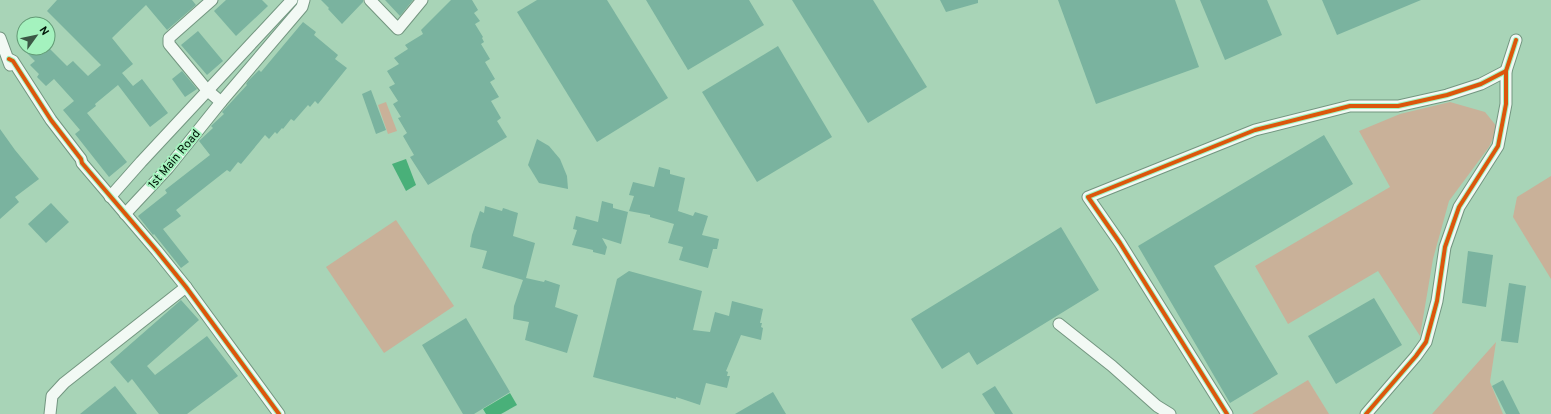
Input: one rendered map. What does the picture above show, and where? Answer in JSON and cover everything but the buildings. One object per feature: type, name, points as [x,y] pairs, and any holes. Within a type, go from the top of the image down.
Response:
[{"type":"street","points":[[212,0],[169,38],[169,44],[207,90],[221,102]]},
{"type":"street","name":"1st Main Road","points":[[110,197],[207,90],[292,0]]},
{"type":"street","name":"1st Main Road","points":[[125,214],[168,168],[221,102],[302,7],[304,0]]},
{"type":"street","points":[[370,0],[398,29],[422,0]]},
{"type":"street","points":[[0,38],[9,59],[13,60],[43,108],[81,159],[82,164],[186,288],[279,414]]},
{"type":"street","points":[[1366,414],[1416,356],[1426,342],[1437,301],[1445,247],[1459,208],[1498,146],[1506,104],[1506,71],[1516,40]]},
{"type":"street","points":[[1227,414],[1120,243],[1088,197],[1255,130],[1350,106],[1398,106],[1447,95],[1481,84],[1506,71]]},
{"type":"street","points":[[50,414],[52,396],[64,383],[186,288]]},
{"type":"street","points":[[1059,324],[1112,366],[1157,406],[1170,414]]},
{"type":"shaded area","points":[[386,102],[397,131],[388,134],[378,105]]},
{"type":"shaded area","points":[[1450,102],[1485,112],[1498,128],[1489,147],[1449,201],[1433,259],[1420,336],[1378,271],[1288,324],[1255,266],[1390,187],[1359,131],[1400,114]]},
{"type":"shaded area","points":[[406,159],[416,185],[406,191],[392,164]]},
{"type":"shaded area","points":[[1551,176],[1551,279],[1513,217],[1517,197]]},
{"type":"shaded area","points":[[396,220],[454,306],[384,353],[326,267]]},
{"type":"shaded area","points":[[1496,342],[1490,382],[1503,414],[1432,414]]},
{"type":"shaded area","points":[[1308,380],[1329,414],[1252,414]]},
{"type":"shaded area","points":[[510,393],[517,405],[501,414],[486,414],[483,409]]},
{"type":"cycle path","points":[[1366,414],[1416,356],[1426,342],[1437,301],[1445,247],[1459,207],[1498,146],[1506,104],[1506,71],[1516,40]]},
{"type":"cycle path","points":[[9,59],[13,61],[51,120],[81,159],[82,163],[186,287],[279,414]]},
{"type":"cycle path","points":[[1227,414],[1120,243],[1088,197],[1255,130],[1350,106],[1398,106],[1447,95],[1481,84],[1506,71]]}]
